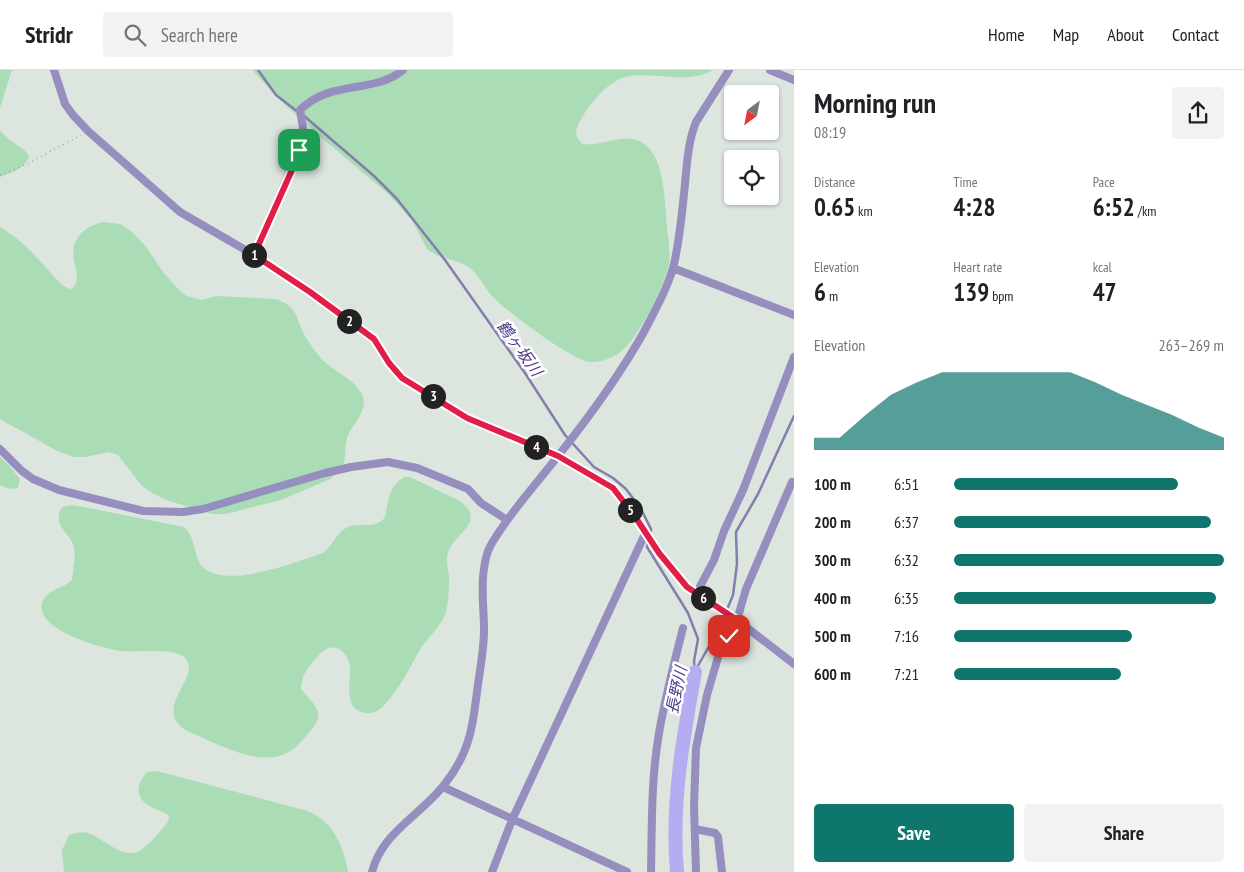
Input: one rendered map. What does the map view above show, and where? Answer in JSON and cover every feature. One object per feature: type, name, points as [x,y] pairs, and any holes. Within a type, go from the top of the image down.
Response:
[{"type":"street","points":[[54,70],[65,104],[88,131],[180,212],[254,255],[310,292],[374,339],[389,363],[402,378],[467,418],[558,456],[613,488],[673,571],[696,594],[737,620],[794,664]]},
{"type":"street","points":[[254,255],[299,150],[303,128],[300,110],[306,104],[333,90],[389,80],[403,70]]},
{"type":"street","points":[[372,872],[378,856],[387,842],[443,787],[465,751],[470,734],[483,655],[483,574],[488,550],[494,538],[526,494],[591,414],[622,369],[645,330],[667,286],[673,268],[692,131],[729,70]]},
{"type":"street","points":[[770,70],[794,80]]},
{"type":"street","points":[[673,268],[794,315]]},
{"type":"street","points":[[696,594],[714,560],[724,531],[744,490],[794,356]]},
{"type":"street","points":[[0,449],[22,471],[44,484],[59,490],[144,511],[183,512],[203,509],[325,472],[388,462],[417,468],[468,489],[482,503],[507,520]]},
{"type":"street","points":[[696,872],[694,830],[696,748],[714,670],[719,654],[737,620],[752,573],[792,482],[794,483]]},
{"type":"street","points":[[492,872],[512,820],[645,534]]},
{"type":"street","points":[[651,872],[652,821],[659,734],[672,671],[684,628]]},
{"type":"street","points":[[443,787],[627,872]]},
{"type":"street","points":[[694,830],[715,833],[718,837],[722,872]]},
{"type":"path","points":[[0,175],[25,165],[88,131]]},
{"type":"green space","points":[[0,70],[12,70],[0,108]]},
{"type":"green space","points":[[252,70],[713,70],[699,76],[688,77],[641,75],[622,78],[601,93],[584,114],[577,127],[577,136],[583,144],[625,138],[641,142],[654,154],[661,174],[665,196],[670,255],[669,264],[657,296],[631,341],[618,354],[605,360],[591,362],[571,354],[541,335],[494,298],[478,276],[466,265],[432,253],[427,249],[413,222],[388,194],[317,134],[280,100]]},
{"type":"green space","points":[[0,130],[29,156],[21,167],[0,177]]},
{"type":"green space","points":[[103,222],[121,224],[133,233],[147,248],[163,272],[187,296],[202,300],[216,296],[276,299],[291,307],[306,337],[319,356],[350,380],[363,397],[362,412],[348,435],[344,462],[337,473],[330,479],[281,500],[226,514],[212,514],[166,500],[152,493],[141,485],[118,455],[109,452],[85,457],[74,457],[59,452],[0,419],[0,227],[26,247],[62,285],[69,289],[73,288],[77,277],[73,251],[75,243],[84,231],[93,225]]},
{"type":"green space","points":[[0,457],[20,479],[18,488],[10,489],[0,485]]},
{"type":"green space","points":[[405,477],[410,477],[460,501],[471,514],[468,526],[449,550],[447,560],[449,595],[446,613],[437,629],[421,648],[391,698],[378,711],[373,713],[359,711],[351,701],[349,687],[350,666],[348,659],[343,653],[337,648],[322,652],[307,670],[301,685],[301,689],[315,705],[318,714],[317,720],[296,747],[280,756],[267,758],[239,753],[187,731],[177,722],[173,712],[175,702],[188,673],[189,665],[184,657],[171,652],[120,651],[98,646],[69,635],[56,627],[46,619],[42,609],[44,599],[47,596],[72,580],[75,550],[60,524],[59,514],[62,507],[72,505],[184,527],[191,536],[200,564],[204,568],[215,574],[230,576],[246,575],[263,572],[323,553],[344,529],[358,525],[373,525],[381,521],[385,517],[392,489]]},
{"type":"green space","points":[[157,771],[308,811],[331,828],[340,844],[348,872],[64,872],[62,850],[69,835],[81,832],[88,833],[114,848],[128,853],[141,850],[155,837],[168,822],[169,816],[146,804],[140,796],[139,787],[147,772]]},
{"type":"waterway","name":"鶴ヶ坂川","points":[[258,70],[276,95],[298,112]]},
{"type":"waterway","name":"鶴ヶ坂川","points":[[303,115],[374,176],[397,199],[445,260],[525,373],[565,435],[594,467],[613,478],[626,489],[641,509],[651,529],[650,535]]},
{"type":"waterway","name":"長野川","points":[[695,671],[720,627],[733,595],[737,564],[736,532],[758,494],[794,416]]},
{"type":"waterway","name":"鶴ヶ坂川","points":[[649,540],[647,547],[688,613],[698,639],[694,661],[695,672]]},
{"type":"waterway","name":"長野川","points":[[677,872],[676,821],[679,771],[695,672]]},
{"type":"route","points":[[299,150],[254,255],[310,292],[374,339],[389,363],[402,378],[467,418],[558,456],[613,488],[634,515],[659,553],[687,587],[737,620],[729,636]]}]
